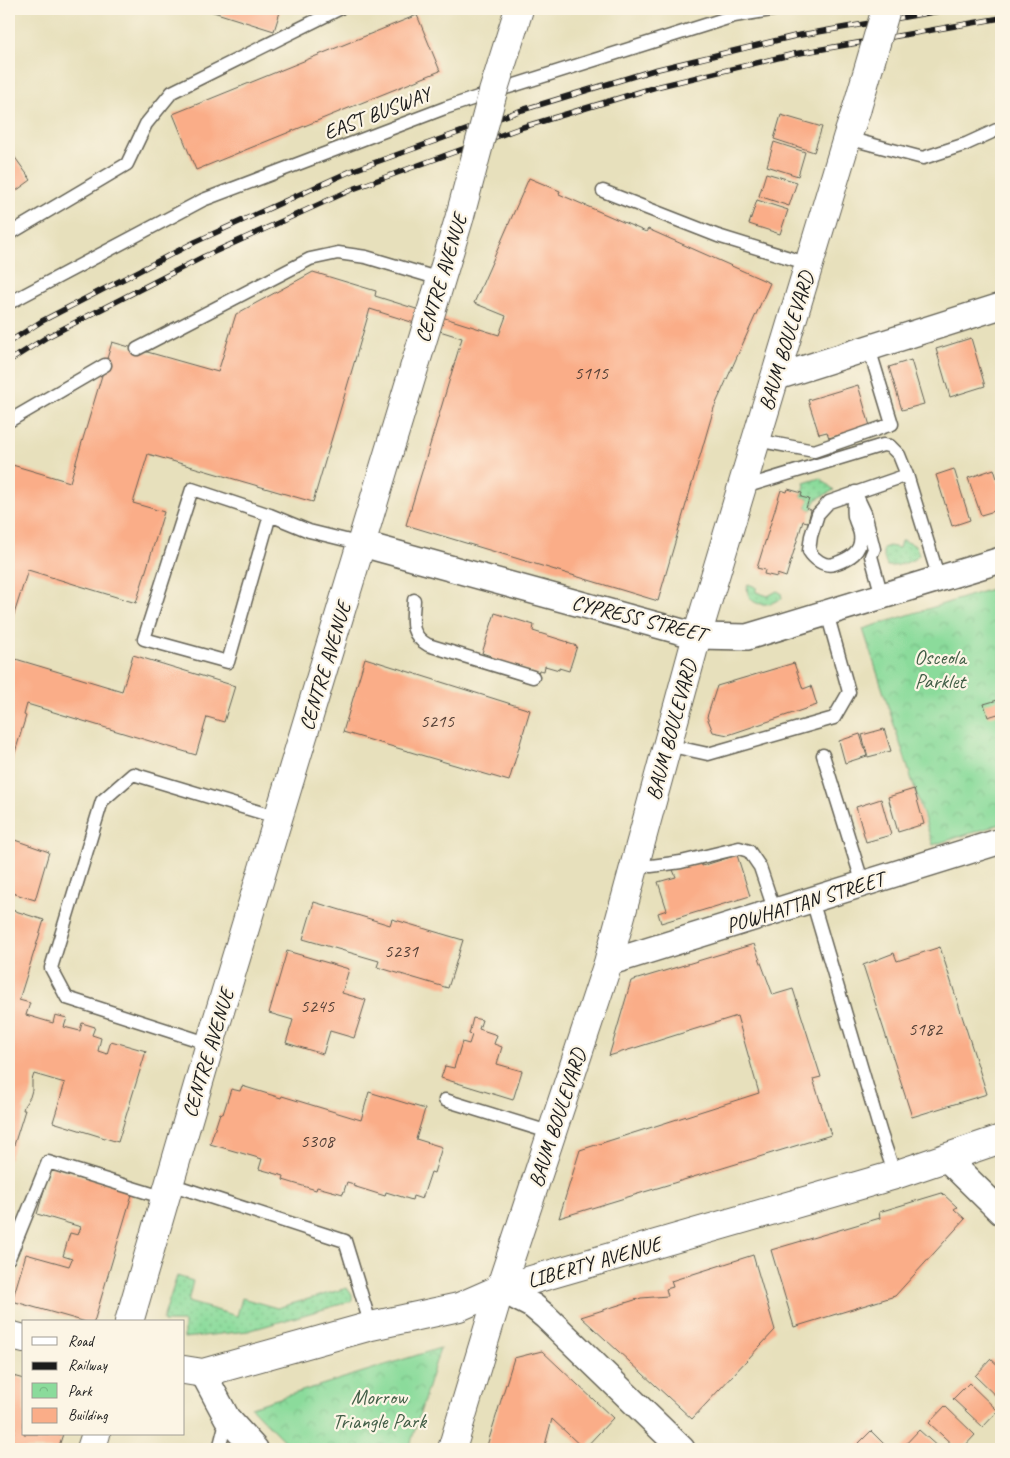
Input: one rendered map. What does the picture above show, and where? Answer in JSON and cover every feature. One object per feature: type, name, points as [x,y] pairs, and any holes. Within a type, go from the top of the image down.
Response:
[{"type":"main road","name":"CENTRE AVENUE","points":[[129,1320],[460,216],[493,92],[518,9]]},
{"type":"main road","name":"BAUM BOULEVARD","points":[[452,1449],[500,1290],[608,963],[697,636],[886,9]]},
{"type":"main road","name":"LIBERTY AVENUE","points":[[194,1372],[371,1326],[459,1307],[500,1290],[895,1175],[1001,1139]]},
{"type":"main road","points":[[9,1335],[22,1338]]},
{"type":"main road","points":[[91,1449],[95,1436]]},
{"type":"street","points":[[774,378],[1001,306]]},
{"type":"street","name":"CYPRESS STREET","points":[[362,544],[697,636],[747,637],[1001,560]]},
{"type":"street","name":"POWHATTAN STREET","points":[[608,963],[1001,841]]},
{"type":"street","points":[[946,1158],[1001,1212]]},
{"type":"street","points":[[500,1290],[533,1306],[546,1317],[682,1449]]},
{"type":"street","points":[[194,1372],[227,1418],[255,1449]]},
{"type":"lane","points":[[9,234],[127,164],[146,124],[172,92],[339,9]]},
{"type":"lane","name":"EAST BUSWAY","points":[[9,303],[203,200],[221,193],[445,108],[493,92],[734,16],[778,9]]},
{"type":"lane","points":[[847,138],[923,158],[966,144],[1001,128]]},
{"type":"lane","points":[[603,191],[718,236],[809,264]]},
{"type":"lane","points":[[137,349],[310,259],[338,253],[366,257],[440,279]]},
{"type":"lane","points":[[756,440],[814,450],[892,424],[869,348]]},
{"type":"lane","points":[[9,421],[105,365]]},
{"type":"lane","points":[[741,488],[883,445],[890,446],[899,454],[907,475],[939,579]]},
{"type":"lane","points":[[855,492],[854,514],[860,535],[860,547],[853,556],[831,565],[820,562],[813,558],[808,551],[818,514],[829,502],[855,492],[907,475]]},
{"type":"lane","points":[[270,515],[228,662],[144,638],[192,490],[270,515],[309,530],[362,544]]},
{"type":"lane","points":[[855,492],[867,522],[874,549],[871,556],[882,596]]},
{"type":"lane","points":[[414,600],[413,628],[419,640],[428,645],[533,677]]},
{"type":"lane","points":[[667,745],[708,754],[834,718],[849,692],[827,613]]},
{"type":"lane","points":[[822,755],[862,884]]},
{"type":"lane","points":[[210,1044],[67,998],[51,968],[102,800],[133,774],[279,818]]},
{"type":"lane","points":[[635,864],[651,866],[681,862],[738,848],[749,851],[760,867],[775,912]]},
{"type":"lane","points":[[812,900],[881,1134],[895,1175]]},
{"type":"lane","points":[[444,1100],[552,1133]]},
{"type":"lane","points":[[9,1258],[48,1162],[167,1191],[345,1241],[371,1326]]},
{"type":"lane","points":[[219,1449],[227,1418]]},
{"type":"green space","points":[[820,478],[834,490],[817,499],[811,510],[806,508],[809,499],[801,497],[805,486],[804,483]]},
{"type":"green space","points":[[903,540],[916,546],[919,555],[904,564],[887,566],[883,555],[883,548],[889,546],[899,548]]},
{"type":"green space","points":[[748,584],[756,587],[756,592],[768,596],[777,591],[781,593],[782,599],[767,604],[758,604],[748,594]]},
{"type":"green space","name":"Osceola Parklet","points":[[1001,586],[1001,824],[933,845],[863,629]]},
{"type":"green space","points":[[177,1276],[193,1281],[188,1302],[237,1316],[242,1298],[277,1308],[347,1288],[352,1295],[352,1301],[248,1331],[185,1338],[185,1320],[163,1319]]},
{"type":"green space","name":"Morrow Triangle Park","points":[[440,1348],[409,1449],[292,1449],[251,1407]]},
{"type":"building","points":[[208,9],[281,9],[274,31]]},
{"type":"building","points":[[417,15],[440,71],[196,170],[173,114]]},
{"type":"building","points":[[781,115],[822,127],[814,152],[774,139]]},
{"type":"building","points":[[774,142],[805,152],[798,176],[767,166]]},
{"type":"building","points":[[9,149],[31,180],[9,196]]},
{"type":"building","points":[[766,173],[797,182],[789,206],[759,196]]},
{"type":"building","points":[[529,178],[560,191],[559,194],[646,232],[648,229],[770,283],[714,408],[658,601],[406,525],[462,338],[370,309],[313,502],[148,454],[133,503],[164,512],[136,603],[28,570],[9,630],[9,464],[70,482],[112,342],[218,372],[236,314],[313,272],[376,291],[375,296],[499,335],[506,316],[474,303]]},
{"type":"building","points":[[757,200],[788,210],[780,234],[749,224]]},
{"type":"building","points":[[971,338],[985,386],[950,397],[936,349]]},
{"type":"building","points":[[911,360],[924,404],[902,410],[889,367]]},
{"type":"building","points":[[858,385],[870,426],[829,438],[827,432],[819,434],[808,400]]},
{"type":"building","points":[[954,469],[970,520],[952,526],[936,475]]},
{"type":"building","points":[[994,469],[1001,491],[1001,509],[981,515],[968,478]]},
{"type":"building","points":[[788,489],[802,493],[801,497],[809,499],[806,508],[811,510],[808,522],[803,521],[786,577],[777,574],[777,577],[764,574],[765,570],[757,568],[781,490],[787,492]]},
{"type":"building","points":[[495,613],[534,625],[533,631],[577,646],[569,671],[545,666],[544,671],[539,670],[538,674],[490,659],[491,656],[482,653]]},
{"type":"building","points":[[133,655],[235,686],[224,722],[207,717],[196,755],[27,704],[24,715],[26,716],[9,772],[9,657],[122,691]]},
{"type":"building","points":[[365,658],[530,710],[509,781],[343,732]]},
{"type":"building","points":[[794,663],[803,689],[811,686],[817,705],[728,735],[713,732],[707,717],[717,686]]},
{"type":"building","points":[[1001,699],[1001,713],[988,717],[984,704]]},
{"type":"building","points":[[884,729],[891,751],[868,757],[862,735]]},
{"type":"building","points":[[860,734],[867,756],[845,763],[839,741]]},
{"type":"building","points":[[914,789],[924,824],[898,832],[888,797]]},
{"type":"building","points":[[881,799],[891,835],[866,842],[856,807]]},
{"type":"building","points":[[9,838],[49,852],[35,900],[9,892]]},
{"type":"building","points":[[737,855],[750,896],[661,923],[658,913],[667,910],[658,882],[676,877],[673,870],[701,862],[702,866]]},
{"type":"building","points":[[314,902],[390,925],[392,919],[463,940],[448,988],[377,967],[379,961],[303,939]]},
{"type":"building","points":[[9,909],[44,920],[19,1000],[30,1003],[26,1015],[53,1023],[55,1015],[67,1018],[64,1027],[80,1031],[82,1023],[95,1027],[92,1035],[101,1038],[98,1051],[107,1054],[111,1041],[146,1051],[118,1142],[53,1122],[65,1083],[34,1074],[30,1097],[24,1106],[23,1110],[25,1110],[9,1161]]},
{"type":"building","points":[[754,944],[773,995],[793,989],[821,1077],[813,1079],[831,1135],[559,1218],[580,1150],[759,1093],[737,1016],[609,1056],[631,981]]},
{"type":"building","points":[[940,947],[987,1094],[912,1117],[863,965],[894,953],[897,961]]},
{"type":"building","points":[[287,951],[349,969],[342,993],[366,1000],[354,1038],[330,1031],[323,1054],[286,1043],[293,1020],[269,1013]]},
{"type":"building","points":[[473,1018],[482,1020],[479,1029],[497,1035],[494,1044],[502,1047],[497,1064],[522,1071],[513,1100],[441,1078],[445,1066],[454,1068],[462,1042],[469,1044],[472,1035],[469,1034]]},
{"type":"building","points":[[242,1086],[361,1120],[369,1092],[425,1109],[416,1139],[442,1147],[434,1173],[431,1172],[422,1199],[413,1196],[412,1200],[386,1192],[385,1196],[353,1186],[354,1184],[347,1182],[343,1194],[317,1187],[316,1190],[283,1180],[284,1176],[259,1169],[262,1159],[210,1144],[220,1113],[223,1114],[231,1089],[240,1091]]},
{"type":"building","points":[[51,1167],[133,1191],[95,1320],[79,1320],[12,1301],[26,1254],[69,1266],[72,1259],[63,1256],[70,1233],[78,1235],[81,1227],[37,1214]]},
{"type":"building","points":[[942,1193],[957,1207],[954,1209],[965,1219],[895,1296],[794,1327],[771,1250],[880,1218],[879,1212]]},
{"type":"building","points":[[753,1255],[775,1330],[692,1419],[581,1317],[641,1298],[668,1296],[666,1289],[673,1287],[671,1281]]},
{"type":"building","points":[[542,1351],[613,1418],[584,1449],[552,1419],[544,1449],[486,1449],[514,1358]]},
{"type":"building","points":[[991,1359],[1001,1368],[1001,1401],[975,1376]]},
{"type":"building","points":[[9,1375],[22,1378],[22,1436],[62,1436],[58,1449],[9,1449],[15,1428],[9,1426]]},
{"type":"building","points":[[969,1383],[998,1411],[983,1427],[953,1399]]},
{"type":"building","points":[[945,1406],[975,1435],[962,1449],[957,1449],[929,1423]]},
{"type":"building","points":[[919,1430],[940,1449],[902,1448]]},
{"type":"building","points":[[871,1431],[889,1449],[864,1449],[858,1444]]},
{"type":"railway","points":[[9,342],[42,321],[195,242],[351,171],[522,110],[654,70],[795,36],[951,9]]},
{"type":"railway","points":[[9,361],[47,337],[203,257],[353,189],[523,127],[656,87],[794,54],[1001,18]]}]
